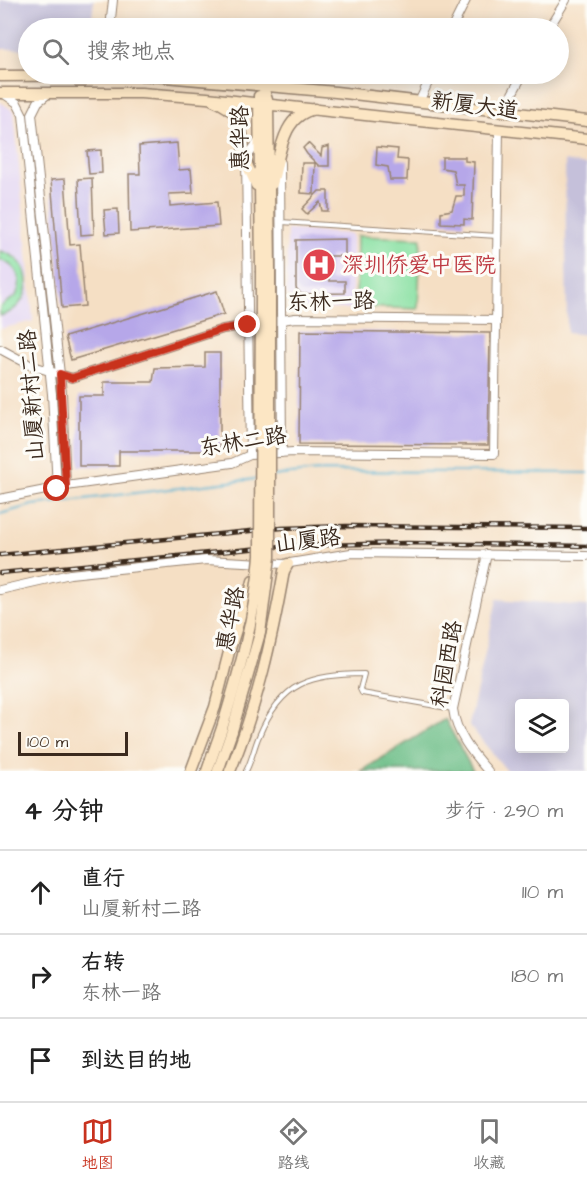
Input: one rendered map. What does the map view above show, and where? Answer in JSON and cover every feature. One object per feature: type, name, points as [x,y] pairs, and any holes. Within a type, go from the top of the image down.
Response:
[{"type":"main road","name":"新厦大道","points":[[0,76],[18,76]]},
{"type":"main road","name":"新厦大道","points":[[262,84],[587,121]]},
{"type":"main road","name":"惠华路","points":[[218,771],[227,730],[260,633],[270,557],[262,84]]},
{"type":"main road","name":"新厦大道","points":[[1,93],[141,93],[263,102],[587,139]]},
{"type":"main road","points":[[207,98],[221,103],[238,118],[243,129],[246,158],[264,192]]},
{"type":"main road","points":[[264,192],[280,159],[286,132],[293,121],[300,114],[319,108]]},
{"type":"main road","points":[[191,771],[215,707],[240,617],[249,598],[257,563]]},
{"type":"main road","points":[[231,771],[252,711],[269,649],[284,571],[288,564]]},
{"type":"main road","name":"惠华路","points":[[207,771],[227,730]]},
{"type":"street","points":[[111,18],[112,0]]},
{"type":"street","points":[[457,18],[466,0]]},
{"type":"street","points":[[555,18],[566,0]]},
{"type":"street","points":[[419,102],[427,84]]},
{"type":"street","points":[[511,112],[512,94],[518,84]]},
{"type":"street","name":"山厦新村二路","points":[[1,93],[17,103],[22,115],[49,371],[57,489]]},
{"type":"street","name":"山厦新村二路","points":[[52,93],[40,98],[32,114],[60,374],[66,486]]},
{"type":"street","points":[[496,320],[499,129]]},
{"type":"street","points":[[250,455],[246,158],[263,143],[280,159],[282,453]]},
{"type":"street","name":"东林一路","points":[[0,350],[30,365],[72,378],[223,329],[295,318],[496,320]]},
{"type":"street","name":"东林二路","points":[[0,499],[66,486],[232,463],[250,455],[282,453],[494,454],[496,320]]},
{"type":"street","name":"山厦路","points":[[0,590],[70,573],[207,560],[288,564],[351,553],[587,556]]},
{"type":"street","name":"科园西路","points":[[487,554],[453,709],[454,720],[469,750],[488,771]]},
{"type":"lane","points":[[280,222],[497,236]]},
{"type":"lane","points":[[246,771],[259,736],[279,702],[310,678],[364,674],[360,689],[362,693],[453,709]]},
{"type":"shaded area","points":[[0,0],[94,0],[92,18],[18,18],[18,49],[0,49]]},
{"type":"shaded area","points":[[0,102],[14,111],[33,321],[0,329]]},
{"type":"shaded area","points":[[565,161],[587,165],[587,335],[567,333]]},
{"type":"shaded area","name":"深圳侨爱中医院","points":[[287,230],[352,234],[352,309],[301,309],[287,295]]},
{"type":"shaded area","points":[[497,599],[587,606],[587,771],[507,771],[469,725]]},
{"type":"green space","points":[[357,236],[421,238],[418,309],[356,307]]},
{"type":"green space","points":[[0,251],[21,263],[27,283],[20,303],[12,311],[0,316],[0,307],[16,296],[19,279],[11,265],[0,260]]},
{"type":"green space","points":[[445,719],[473,771],[361,771]]},
{"type":"building","points":[[177,143],[179,170],[191,169],[193,193],[169,194],[170,206],[217,202],[219,226],[130,232],[129,174],[140,174],[139,146]]},
{"type":"building","points":[[308,143],[321,156],[322,148],[329,146],[329,166],[319,166],[307,154],[303,148]]},
{"type":"building","points":[[377,147],[398,149],[397,159],[408,160],[407,180],[390,180],[388,167],[376,165]]},
{"type":"building","points":[[101,150],[102,173],[89,174],[87,151]]},
{"type":"building","points":[[442,157],[465,157],[465,161],[474,162],[472,220],[464,219],[464,224],[441,223],[441,212],[452,210],[456,196],[464,196],[464,185],[456,185],[453,170],[442,168]]},
{"type":"building","points":[[302,163],[315,163],[314,194],[301,193]]},
{"type":"building","points":[[92,178],[94,234],[81,235],[78,179]]},
{"type":"building","points":[[65,179],[70,245],[80,244],[85,306],[62,308],[51,180]]},
{"type":"building","points":[[319,191],[328,191],[328,211],[322,211],[320,202],[307,214],[302,209]]},
{"type":"building","points":[[118,209],[119,233],[106,234],[104,210]]},
{"type":"building","points":[[345,239],[345,256],[329,256],[329,281],[345,281],[345,293],[301,294],[296,288],[296,240]]},
{"type":"building","points":[[217,291],[224,314],[71,360],[65,337]]},
{"type":"building","points":[[300,331],[490,333],[488,445],[299,444]]},
{"type":"building","points":[[205,353],[220,353],[220,451],[119,451],[119,466],[79,466],[79,396],[104,396],[104,382],[153,382],[155,368],[205,367]]},
{"type":"waterway","points":[[273,476],[318,471],[587,473]]},
{"type":"waterway","points":[[0,514],[33,505],[255,479]]},
{"type":"railway","points":[[0,555],[282,528],[346,526],[587,528]]},
{"type":"railway","points":[[0,573],[282,546],[406,543],[587,546]]},
{"type":"place","name":"深圳侨爱中医院","points":[[319,265]]},
{"type":"route","points":[[57,489],[66,486],[60,374],[72,378],[223,329],[248,325]]}]
